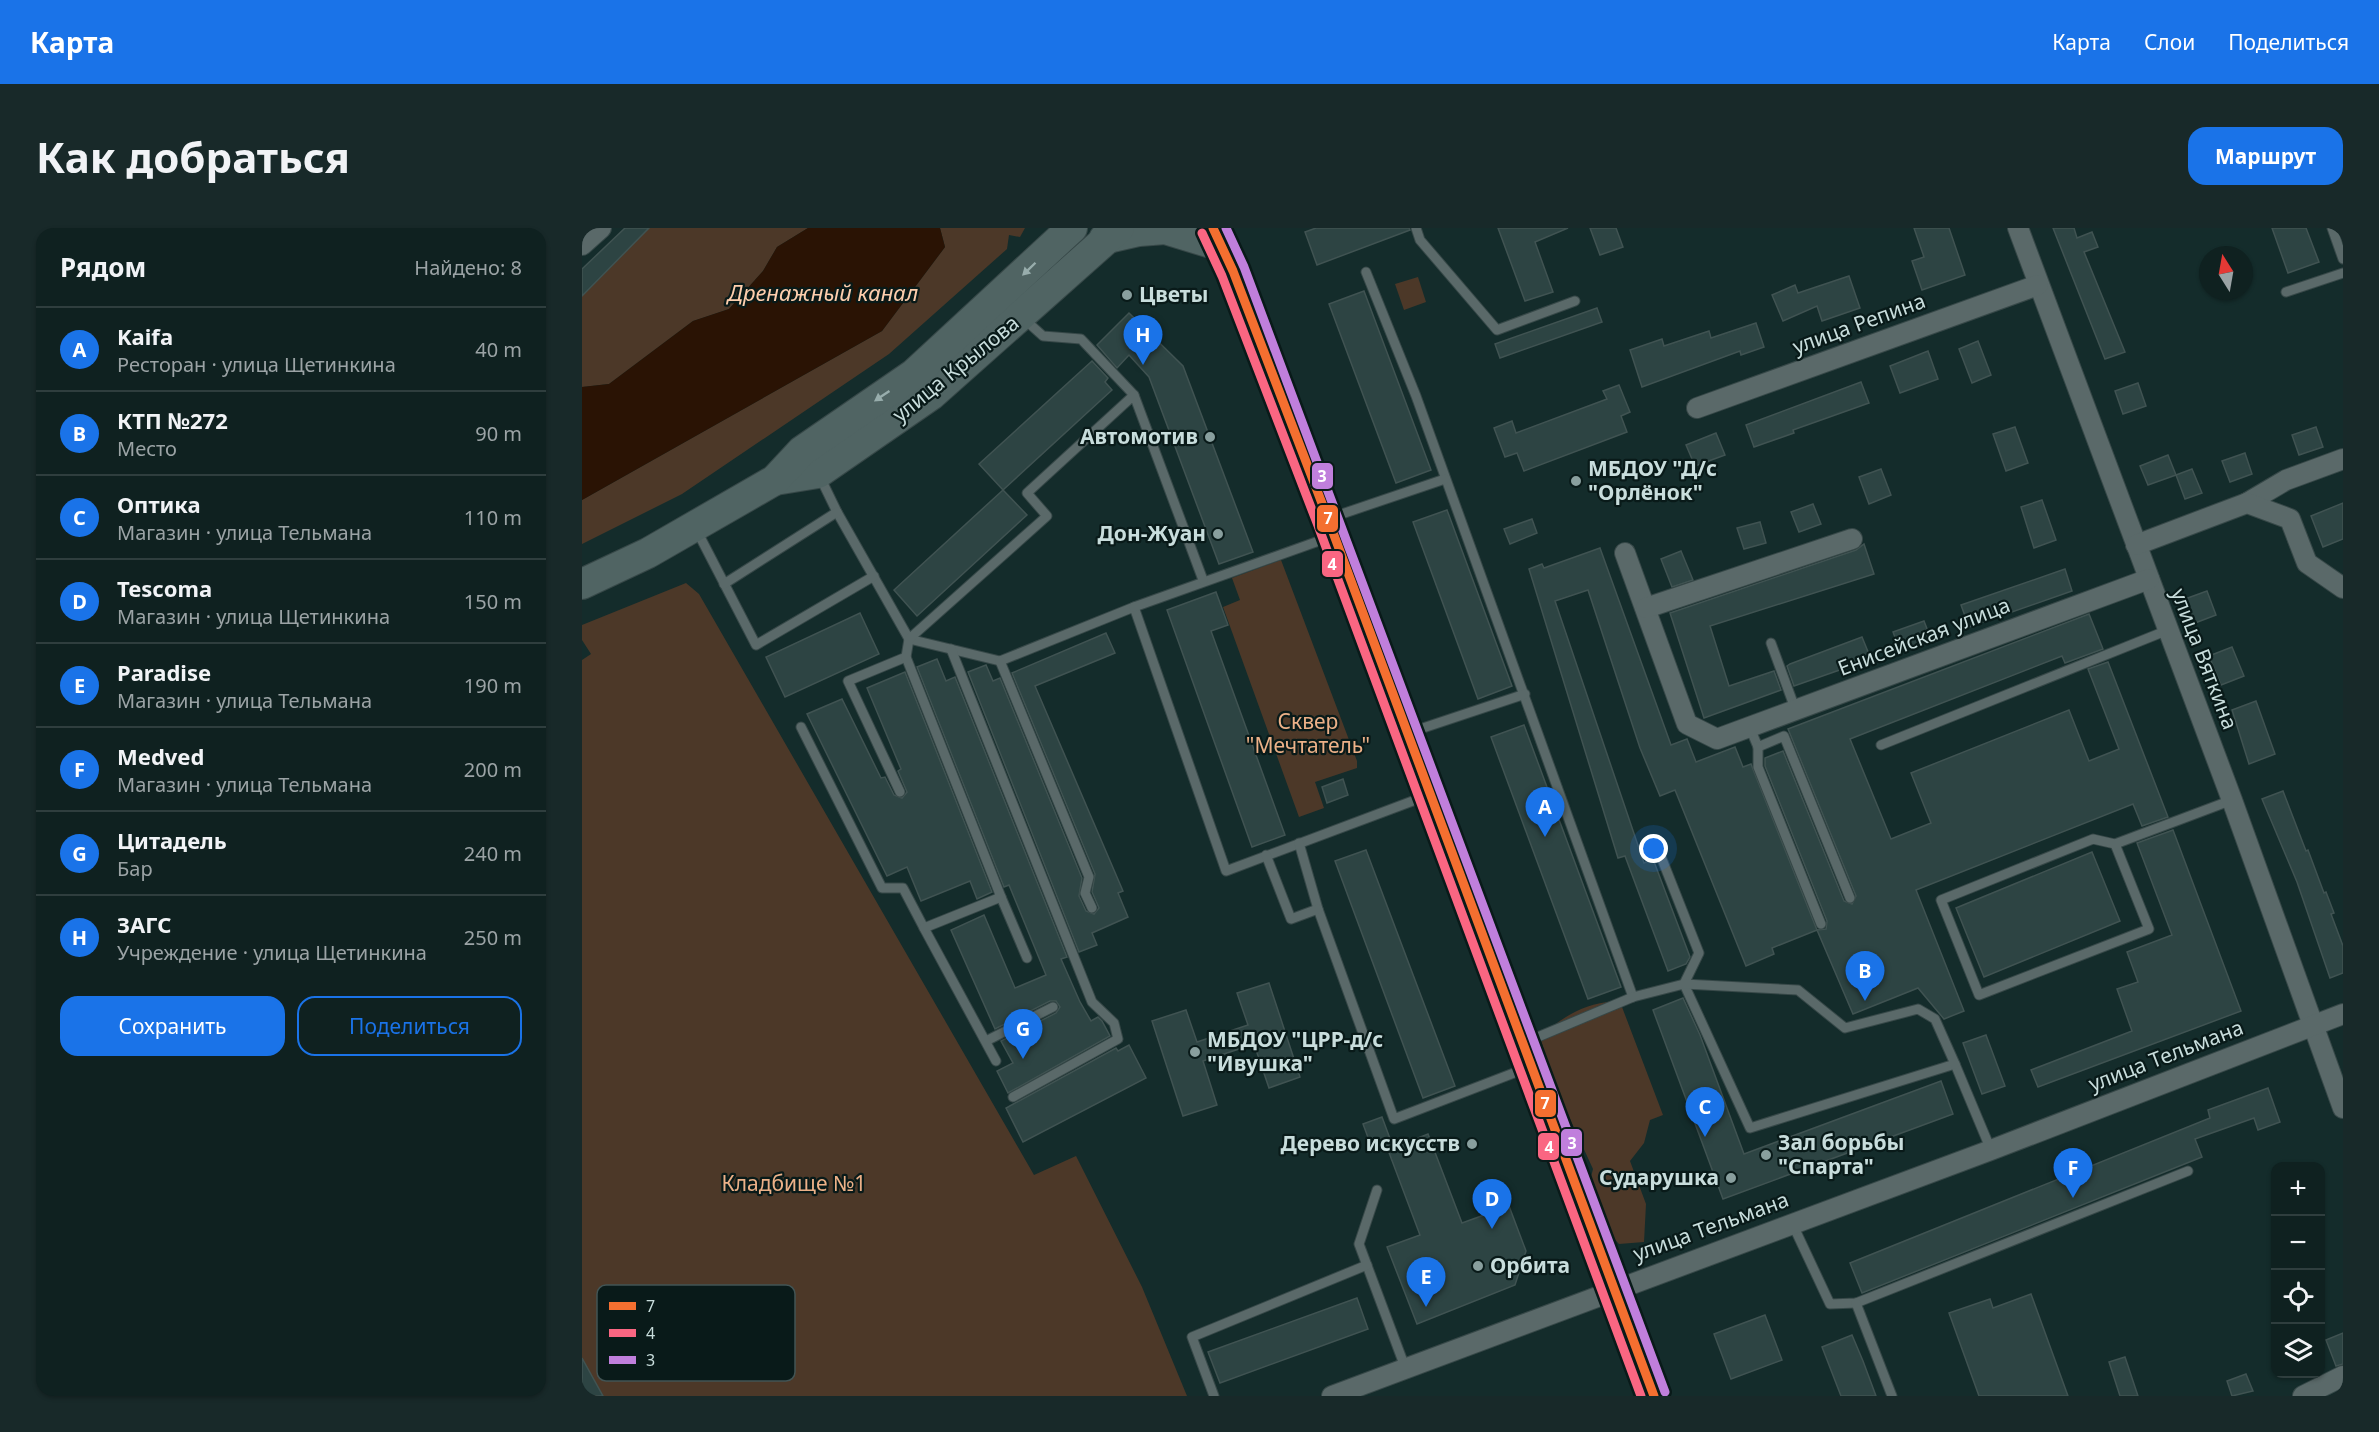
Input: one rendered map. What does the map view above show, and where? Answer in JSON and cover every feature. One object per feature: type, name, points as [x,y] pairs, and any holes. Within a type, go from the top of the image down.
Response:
[{"type":"main road","name":"улица Крылова","points":[[582,584],[648,553],[776,480],[802,451],[914,374],[1072,228]]},
{"type":"main road","points":[[1112,234],[1165,229],[1218,234],[1331,527],[1428,795],[1612,1290],[1654,1396]]},
{"type":"main road","name":"улица Крылова","points":[[776,480],[818,472],[931,395],[1112,234]]},
{"type":"street","name":"улица Вяткина","points":[[2018,228],[2232,800],[2343,1108]]},
{"type":"street","name":"улица Репина","points":[[1697,408],[2038,285]]},
{"type":"street","points":[[2136,545],[2247,503],[2286,480],[2343,459]]},
{"type":"street","points":[[2247,503],[2290,519],[2307,563],[2343,588]]},
{"type":"street","points":[[1625,553],[1646,608],[1851,539]]},
{"type":"street","name":"Енисейская улица","points":[[1646,608],[1687,724],[1717,739],[2149,579]]},
{"type":"street","name":"улица Тельмана","points":[[1332,1396],[1991,1150],[2343,1014]]},
{"type":"street","points":[[2303,1396],[2336,1382]]},
{"type":"lane","points":[[1416,228],[1420,240],[1497,330],[1575,302]]},
{"type":"lane","points":[[2332,228],[2343,259]]},
{"type":"lane","points":[[1366,272],[1416,396],[1526,694],[1633,997]]},
{"type":"lane","points":[[2286,292],[2343,273]]},
{"type":"lane","points":[[1021,317],[1043,336],[1081,339],[1134,394],[1203,580]]},
{"type":"lane","points":[[909,639],[1047,516],[1027,493],[1134,394]]},
{"type":"lane","points":[[818,472],[837,512],[909,639],[906,657],[1027,958]]},
{"type":"lane","points":[[909,639],[1000,661],[1203,580],[1445,479]]},
{"type":"lane","points":[[724,584],[837,512]]},
{"type":"lane","points":[[695,526],[756,645],[874,576]]},
{"type":"lane","points":[[1134,607],[1226,871],[1428,795]]},
{"type":"lane","points":[[1881,745],[2168,630]]},
{"type":"lane","points":[[1771,643],[1796,711]]},
{"type":"lane","points":[[951,649],[1092,1002],[1114,1023],[1118,1039],[1014,1097]]},
{"type":"lane","points":[[900,792],[848,681],[906,657]]},
{"type":"lane","points":[[1000,661],[1089,877],[1085,893],[1092,908]]},
{"type":"lane","points":[[1406,733],[1526,694]]},
{"type":"lane","points":[[801,727],[882,888],[903,888],[996,1061]]},
{"type":"lane","points":[[1750,728],[1758,747],[1758,766],[1821,924]]},
{"type":"lane","points":[[1758,747],[1784,736],[1850,898]]},
{"type":"lane","points":[[2115,844],[2149,929],[1979,995],[1941,900],[2093,839],[2115,844],[2232,800]]},
{"type":"lane","points":[[1299,843],[1318,909],[1394,1119],[1525,1055],[1633,997],[1684,984],[1798,990],[1845,1028],[1918,1009],[1935,1019],[1991,1150]]},
{"type":"lane","points":[[1658,849],[1699,953],[1684,984]]},
{"type":"lane","points":[[1266,855],[1292,919],[1318,909]]},
{"type":"lane","points":[[924,928],[1001,897]]},
{"type":"lane","points":[[1684,984],[1750,1128],[1955,1064]]},
{"type":"lane","points":[[986,1041],[1053,1007]]},
{"type":"lane","points":[[1792,1223],[1830,1304],[1856,1303],[2188,1171]]},
{"type":"lane","points":[[1377,1190],[1359,1244],[1405,1367]]},
{"type":"lane","points":[[1214,1396],[1192,1336],[1367,1265]]},
{"type":"lane","points":[[1856,1303],[1892,1396]]},
{"type":"green space","points":[[649,228],[808,228],[777,247],[763,271],[729,309],[693,321],[609,384],[582,387],[582,296]]},
{"type":"green space","points":[[940,228],[1025,228],[1020,237],[1009,235],[1007,249],[889,354],[682,494],[582,544],[582,500],[882,331],[945,247]]},
{"type":"green space","points":[[1418,277],[1426,302],[1404,310],[1395,284]]},
{"type":"green space","name":"Сквер \"Мечтатель\"","points":[[1281,560],[1357,761],[1357,768],[1315,782],[1324,808],[1299,817],[1223,607],[1240,600],[1232,578]]},
{"type":"green space","name":"Кладбище №1","points":[[686,583],[699,594],[1034,1175],[1076,1156],[1142,1287],[1187,1396],[595,1396],[582,1372],[582,660],[591,654],[582,640],[582,625]]},
{"type":"green space","points":[[1614,1001],[1622,1007],[1663,1115],[1650,1120],[1644,1143],[1630,1161],[1646,1204],[1644,1242],[1619,1244],[1590,1212],[1587,1193],[1593,1169],[1553,1082],[1540,1037],[1556,1023],[1583,1008]]},
{"type":"water","name":"Дренажный канал","points":[[808,228],[940,228],[945,247],[882,331],[582,500],[582,387],[609,384],[693,321],[729,309],[763,271],[777,247]]},
{"type":"building","points":[[625,228],[649,228],[582,296],[582,269]]},
{"type":"building","points":[[1316,228],[1409,228],[1410,230],[1317,265],[1305,232]]},
{"type":"building","points":[[1498,228],[1568,228],[1535,242],[1553,292],[1525,301]]},
{"type":"building","points":[[1590,228],[1616,228],[1623,247],[1600,255]]},
{"type":"building","points":[[1914,228],[1949,228],[1965,275],[1922,290],[1912,261],[1924,257]]},
{"type":"building","points":[[2053,228],[2074,228],[2077,238],[2092,232],[2098,247],[2084,252],[2125,352],[2105,359]]},
{"type":"building","points":[[2272,228],[2306,228],[2319,262],[2288,273]]},
{"type":"building","points":[[1849,276],[1860,308],[1822,321],[1817,306],[1783,321],[1772,295],[1795,285],[1798,293]]},
{"type":"building","points":[[1364,291],[1431,470],[1396,483],[1329,304]]},
{"type":"building","points":[[1597,308],[1602,322],[1500,358],[1495,344]]},
{"type":"building","points":[[1129,313],[1183,366],[1253,552],[1219,564],[1149,377],[1129,355],[1117,368],[1097,345]]},
{"type":"building","points":[[1756,323],[1764,347],[1741,355],[1740,351],[1642,387],[1630,350],[1662,339],[1664,346],[1709,331],[1711,338]]},
{"type":"building","points":[[1978,341],[1991,375],[1972,383],[1959,349]]},
{"type":"building","points":[[1928,351],[1938,379],[1900,393],[1890,366]]},
{"type":"building","points":[[1092,361],[1108,378],[1105,382],[1112,390],[1003,490],[979,464]]},
{"type":"building","points":[[1861,382],[1869,403],[1793,430],[1794,433],[1754,447],[1746,425]]},
{"type":"building","points":[[2138,383],[2146,406],[2123,414],[2115,391]]},
{"type":"building","points":[[1619,385],[1630,412],[1621,416],[1627,432],[1524,471],[1517,453],[1505,457],[1494,428],[1512,421],[1516,433],[1607,399],[1603,391]]},
{"type":"building","points":[[2015,427],[2028,463],[2006,471],[1993,434]]},
{"type":"building","points":[[2316,427],[2323,447],[2299,455],[2292,435]]},
{"type":"building","points":[[1716,433],[1725,455],[1695,466],[1686,445]]},
{"type":"building","points":[[2245,453],[2252,474],[2230,482],[2222,461]]},
{"type":"building","points":[[2168,455],[2176,475],[2148,485],[2140,466]]},
{"type":"building","points":[[1881,469],[1891,495],[1869,504],[1859,477]]},
{"type":"building","points":[[2192,469],[2202,493],[2185,499],[2176,475]]},
{"type":"building","points":[[1003,490],[1027,515],[917,616],[894,590]]},
{"type":"building","points":[[2042,500],[2056,540],[2034,548],[2021,507]]},
{"type":"building","points":[[2343,503],[2343,539],[2323,547],[2311,516]]},
{"type":"building","points":[[1813,504],[1821,524],[1799,532],[1791,512]]},
{"type":"building","points":[[1447,510],[1512,686],[1478,699],[1413,522]]},
{"type":"building","points":[[1532,519],[1537,533],[1510,544],[1504,529]]},
{"type":"building","points":[[1760,522],[1766,543],[1744,549],[1737,528]]},
{"type":"building","points":[[1864,544],[1874,574],[1710,626],[1729,686],[1774,671],[1781,690],[1704,718],[1670,613],[1856,550]]},
{"type":"building","points":[[1600,548],[1671,745],[1687,739],[1696,762],[1735,747],[1743,767],[1751,764],[1817,930],[1772,948],[1774,954],[1746,966],[1675,790],[1660,796],[1640,748],[1588,590],[1555,601],[1644,863],[1653,859],[1690,957],[1686,964],[1668,971],[1625,856],[1618,858],[1529,569],[1542,564],[1544,568]]},
{"type":"building","points":[[1681,551],[1693,580],[1672,587],[1661,559]]},
{"type":"building","points":[[2065,569],[2072,591],[1969,627],[1961,605]]},
{"type":"building","points":[[2207,591],[2216,615],[2195,623],[2185,599]]},
{"type":"building","points":[[1216,592],[1228,625],[1211,631],[1285,835],[1252,847],[1167,610]]},
{"type":"building","points":[[860,613],[879,654],[785,697],[766,657]]},
{"type":"building","points":[[2089,614],[2103,649],[2065,663],[2062,656],[1850,739],[1891,839],[1931,823],[1911,773],[2069,710],[2089,761],[2119,749],[2088,669],[2108,662],[2168,817],[2142,826],[2133,804],[1916,890],[1964,1011],[1944,1019],[1918,988],[1853,1014],[1817,930],[1826,929],[1827,921],[1765,766],[1765,758],[1783,751],[1844,901],[1852,904],[1856,896],[1788,729]]},
{"type":"building","points":[[1924,621],[1931,639],[1900,650],[1893,632]]},
{"type":"building","points":[[1106,633],[1115,653],[1035,686],[1123,891],[1118,893],[1128,917],[1092,933],[1097,945],[1079,952],[968,672],[986,665],[993,681],[1000,678],[1082,878],[1079,896],[1086,911],[1094,914],[1099,908],[1092,892],[1095,874],[1012,673]]},
{"type":"building","points":[[1862,637],[1871,659],[1794,686],[1787,666]]},
{"type":"building","points":[[2232,647],[2244,676],[2221,685],[2209,656]]},
{"type":"building","points":[[937,659],[946,681],[955,677],[1067,957],[1061,959],[1080,1002],[1091,1021],[1098,1017],[1110,1036],[1008,1093],[997,1071],[1013,1063],[1001,1041],[1056,1013],[1060,1007],[1056,1001],[1050,1001],[995,1029],[951,930],[984,915],[1015,988],[1046,975],[1009,885],[1004,887],[917,667]]},
{"type":"building","points":[[905,672],[992,892],[977,899],[970,881],[921,901],[907,867],[887,876],[807,714],[842,699],[881,778],[885,777],[894,795],[902,798],[907,792],[898,771],[901,769],[867,688]]},
{"type":"building","points":[[2256,701],[2275,754],[2249,764],[2232,710]]},
{"type":"building","points":[[1524,725],[1621,987],[1588,999],[1491,737]]},
{"type":"building","points":[[1343,779],[1348,795],[1327,803],[1322,787]]},
{"type":"building","points":[[2283,791],[2306,851],[2308,850],[2324,893],[2326,892],[2334,913],[2331,914],[2343,946],[2343,973],[2330,978],[2297,882],[2262,799]]},
{"type":"building","points":[[2173,830],[2241,1011],[2038,1087],[2031,1070],[2132,1031],[2117,989],[2138,982],[2127,952],[2172,935],[2137,843]]},
{"type":"building","points":[[1366,850],[1455,1086],[1423,1098],[1335,861]]},
{"type":"building","points":[[2092,852],[2120,921],[1984,977],[1956,908]]},
{"type":"building","name":"МБДОУ \"ЦРР-д/с \"Ивушка\"","points":[[1269,983],[1300,1077],[1269,1088],[1254,1044],[1203,1061],[1217,1105],[1183,1116],[1152,1021],[1186,1010],[1197,1042],[1248,1025],[1237,993]]},
{"type":"building","points":[[1683,998],[1700,1035],[1744,1154],[1941,1081],[1953,1114],[1723,1199],[1653,1010]]},
{"type":"building","points":[[1986,1035],[2005,1086],[1982,1094],[1963,1043]]},
{"type":"building","points":[[1129,1045],[1146,1078],[1023,1142],[1006,1108],[1116,1048],[1118,1051]]},
{"type":"building","points":[[2268,1088],[2280,1122],[2258,1130],[2254,1118],[2195,1139],[2202,1157],[1862,1293],[1850,1263],[2210,1118],[2208,1110]]},
{"type":"building","points":[[1382,1117],[1392,1144],[1373,1151],[1363,1124]]},
{"type":"building","points":[[1428,1134],[1462,1223],[1509,1206],[1526,1251],[1515,1285],[1417,1324],[1387,1247],[1420,1235],[1388,1150]]},
{"type":"building","points":[[2031,1294],[2068,1396],[1979,1396],[1949,1313],[1990,1299],[1993,1308]]},
{"type":"building","points":[[1357,1298],[1368,1329],[1220,1383],[1208,1352]]},
{"type":"building","points":[[1765,1315],[1782,1360],[1731,1379],[1714,1334]]},
{"type":"building","points":[[2343,1333],[2343,1364],[2336,1366],[2326,1340]]},
{"type":"building","points":[[1852,1335],[1876,1396],[1841,1396],[1822,1347]]},
{"type":"building","points":[[2125,1357],[2138,1396],[2120,1396],[2109,1362]]},
{"type":"building","points":[[582,1358],[603,1396],[582,1396]]},
{"type":"building","points":[[2246,1374],[2253,1391],[2232,1396],[2227,1381]]},
{"type":"transit line","name":"7","points":[[1213,228],[1233,271],[1328,519],[1654,1396]]},
{"type":"transit line","name":"3","points":[[1226,228],[1244,267],[1665,1392]]},
{"type":"transit line","name":"4","points":[[1202,233],[1222,276],[1317,523],[1641,1396]]},
{"type":"place","name":"Цветы","points":[[1127,295]]},
{"type":"place","name":"ЗАГС","points":[[1143,365]]},
{"type":"place","name":"Автомотив","points":[[1210,437]]},
{"type":"place","name":"МБДОУ \"Д/с \"Орлёнок\"","points":[[1576,481]]},
{"type":"place","name":"Дон-Жуан","points":[[1218,534]]},
{"type":"place","name":"Kaifa","points":[[1545,837]]},
{"type":"place","name":"КТП №272","points":[[1865,1001]]},
{"type":"place","name":"МБДОУ \"ЦРР-д/с \"Ивушка\"","points":[[1195,1052]]},
{"type":"place","name":"Цитадель","points":[[1023,1059]]},
{"type":"place","name":"Оптика","points":[[1705,1137]]},
{"type":"place","name":"Дерево искусств","points":[[1472,1144]]},
{"type":"place","name":"Зал борьбы \"Спарта\"","points":[[1766,1155]]},
{"type":"place","name":"Сударушка","points":[[1731,1178]]},
{"type":"place","name":"Medved","points":[[2073,1198]]},
{"type":"place","name":"Tescoma","points":[[1492,1229]]},
{"type":"place","name":"Орбита","points":[[1478,1266]]},
{"type":"place","name":"Paradise","points":[[1426,1307]]}]
